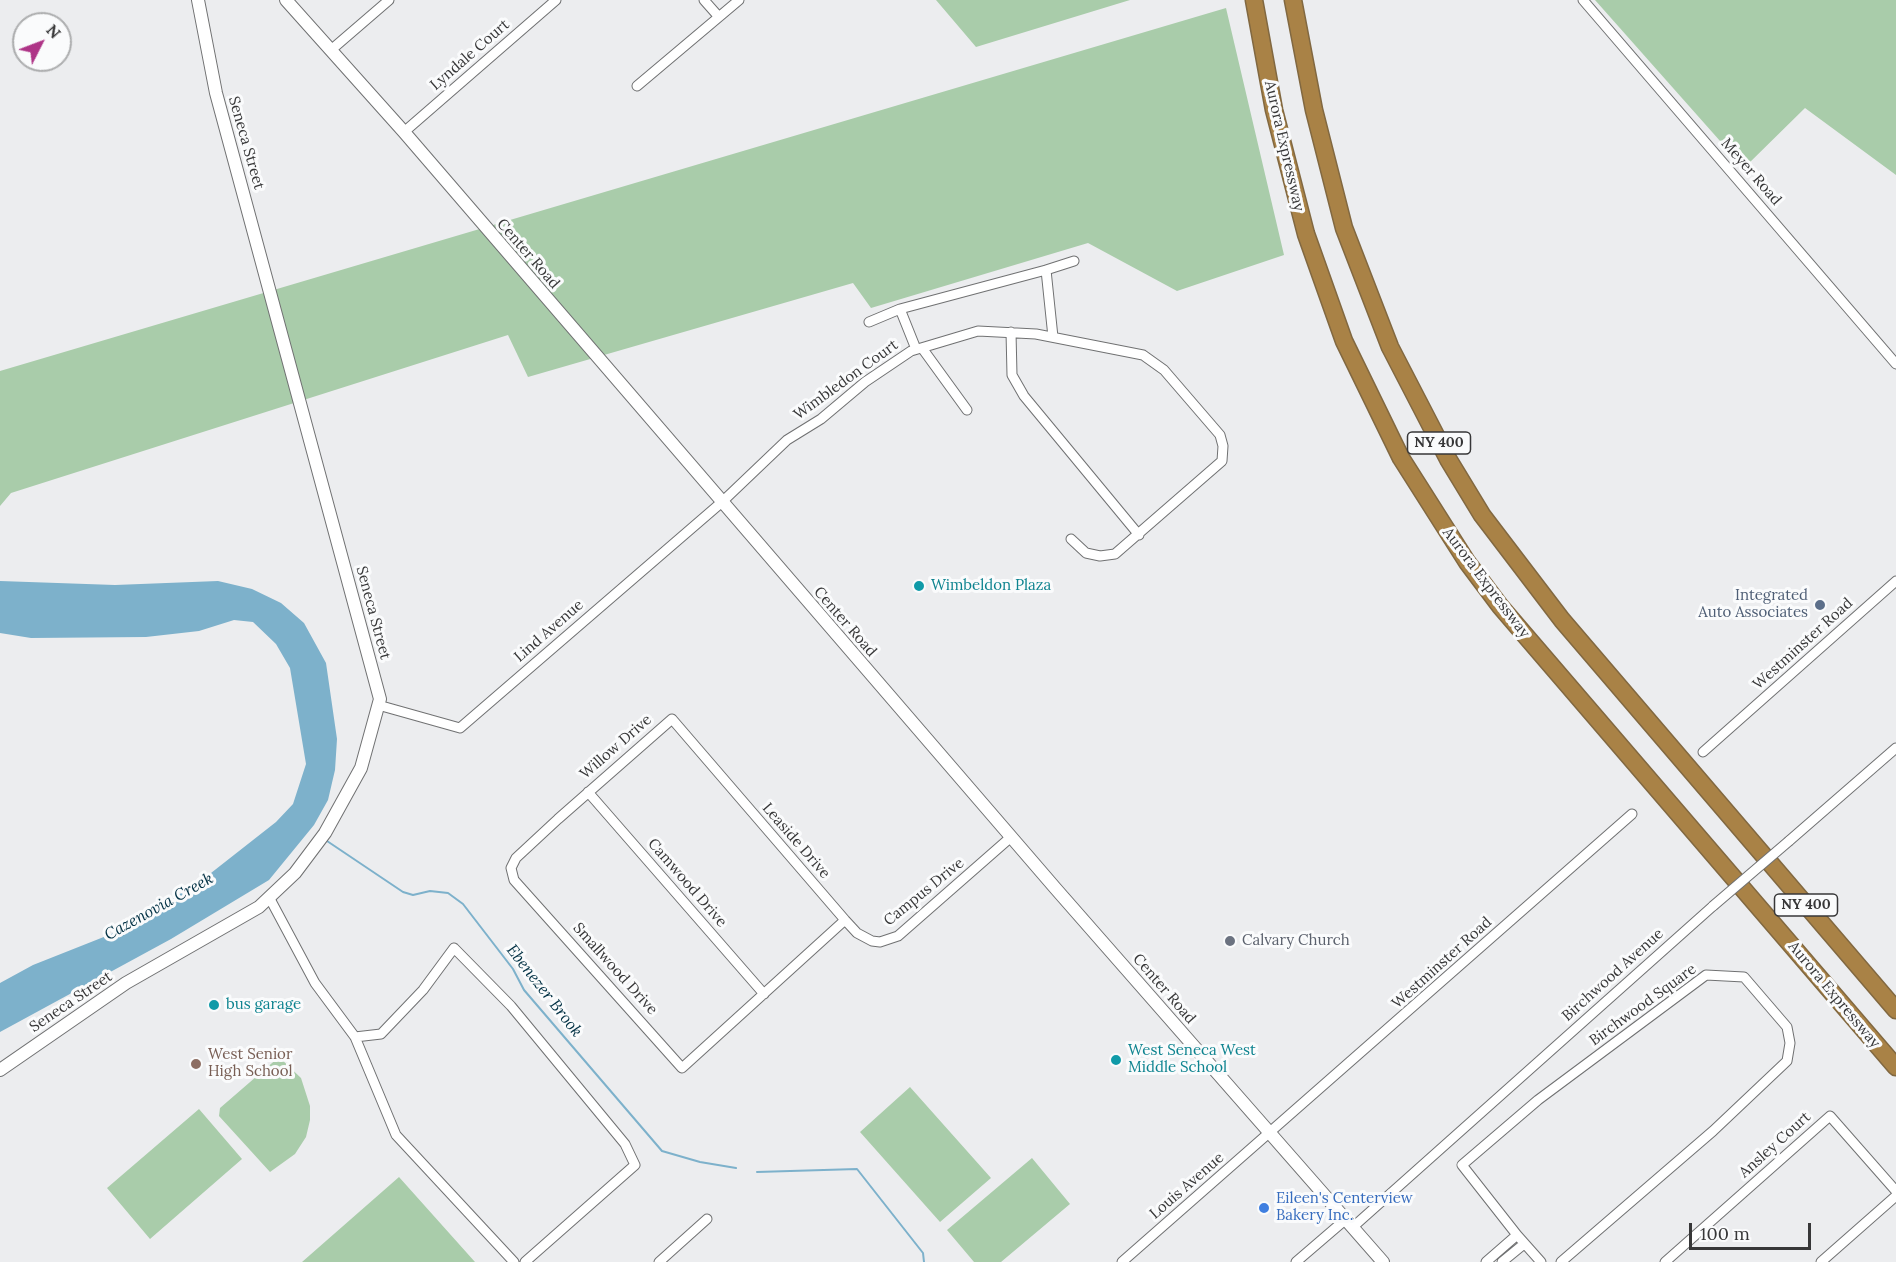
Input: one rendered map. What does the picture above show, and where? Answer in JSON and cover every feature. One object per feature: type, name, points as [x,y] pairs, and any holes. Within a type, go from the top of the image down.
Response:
[{"type":"highway","name":"Aurora Expressway","points":[[1254,0],[1292,186],[1322,284],[1353,361],[1401,458],[1467,562],[1500,606],[1896,1067]]},
{"type":"highway","name":"NY 400","points":[[1295,8],[1314,110],[1344,228],[1390,347],[1448,459],[1482,515],[1562,620],[1896,1010]]},
{"type":"main road","name":"Seneca Street","points":[[0,1070],[126,983],[259,907],[295,873],[325,833],[361,768],[380,699],[262,255],[216,93],[198,0]]},
{"type":"main road","name":"Center Road","points":[[286,0],[404,132],[1011,837],[1383,1262]]},
{"type":"street","points":[[331,50],[389,0]]},
{"type":"street","name":"Lyndale Court","points":[[404,132],[556,0]]},
{"type":"street","points":[[704,0],[719,17]]},
{"type":"street","points":[[637,86],[739,0]]},
{"type":"street","name":"Meyer Road","points":[[1583,0],[1896,364]]},
{"type":"street","points":[[869,322],[900,309],[1074,261]]},
{"type":"street","points":[[1046,270],[1053,337]]},
{"type":"street","points":[[900,309],[919,349],[967,410]]},
{"type":"street","name":"Wimbledon Court","points":[[722,502],[787,440],[821,419],[865,382],[919,349],[978,331],[1011,332],[1053,337],[1143,355],[1164,370],[1220,435],[1223,446],[1222,461],[1139,535],[1114,554],[1100,555],[1086,552],[1071,539]]},
{"type":"street","points":[[1011,332],[1012,375],[1024,396],[1139,535]]},
{"type":"street","name":"Lind Avenue","points":[[378,705],[460,728],[722,502]]},
{"type":"street","name":"Westminster Road","points":[[1703,752],[1896,581]]},
{"type":"street","name":"Willow Drive","points":[[521,853],[672,719],[724,782]]},
{"type":"street","name":"Birchwood Avenue","points":[[1296,1262],[1349,1223],[1896,748]]},
{"type":"street","name":"Leaside Drive","points":[[724,782],[845,920]]},
{"type":"street","name":"Camwood Drive","points":[[588,792],[765,994]]},
{"type":"street","name":"Westminster Road","points":[[1271,1133],[1632,814]]},
{"type":"street","name":"Campus Drive","points":[[845,920],[857,933],[872,940],[880,942],[898,936],[1011,837]]},
{"type":"street","name":"Smallwood Drive","points":[[521,853],[511,868],[514,879],[682,1068],[765,994]]},
{"type":"street","points":[[269,897],[315,983],[355,1037],[396,1135],[514,1262]]},
{"type":"street","points":[[765,994],[845,920]]},
{"type":"street","points":[[355,1037],[381,1034],[423,990],[454,948],[511,1006],[625,1144],[635,1165],[525,1262]]},
{"type":"street","name":"Birchwood Square","points":[[1541,1262],[1524,1244],[1462,1165],[1538,1101],[1706,975],[1744,977],[1787,1027],[1790,1043],[1787,1061],[1713,1131],[1561,1262]]},
{"type":"street","name":"Ansley Court","points":[[1665,1262],[1830,1116],[1896,1191]]},
{"type":"street","name":"Louis Avenue","points":[[1122,1262],[1271,1133]]},
{"type":"street","points":[[1821,1262],[1896,1196]]},
{"type":"street","points":[[659,1262],[707,1219]]},
{"type":"street","points":[[1486,1262],[1517,1235]]},
{"type":"street","points":[[1502,1262],[1524,1244]]},
{"type":"green space","points":[[936,0],[1130,0],[976,47]]},
{"type":"green space","points":[[1595,0],[1896,0],[1896,175],[1805,108],[1744,168]]},
{"type":"green space","points":[[1226,8],[1284,255],[1177,291],[1088,243],[871,308],[853,283],[528,377],[508,335],[11,493],[0,506],[0,371]]},
{"type":"green space","points":[[279,1057],[301,1078],[310,1106],[310,1120],[306,1137],[295,1154],[270,1172],[219,1116],[220,1108]]},
{"type":"green space","points":[[910,1087],[991,1178],[940,1222],[860,1132]]},
{"type":"green space","points":[[199,1109],[242,1159],[150,1239],[107,1188]]},
{"type":"green space","points":[[1032,1158],[1070,1204],[1001,1262],[974,1262],[947,1230]]},
{"type":"green space","points":[[399,1177],[475,1262],[302,1262]]},
{"type":"water","points":[[0,581],[115,585],[218,581],[252,589],[281,603],[304,623],[326,663],[337,739],[335,770],[328,800],[314,825],[269,880],[171,939],[0,1032],[0,983],[33,965],[134,925],[211,873],[276,822],[293,804],[306,764],[290,668],[276,644],[253,622],[234,620],[199,631],[146,637],[31,638],[0,633]]},
{"type":"waterway","name":"Ebenezer Brook","points":[[327,841],[403,892],[413,895],[430,891],[448,893],[463,904],[513,969],[524,990],[662,1151],[700,1162],[736,1168]]},
{"type":"waterway","name":"Ebenezer Brook","points":[[757,1172],[857,1169],[923,1253],[924,1262]]},
{"type":"place","name":"Wimbeldon Plaza","points":[[919,586]]},
{"type":"place","name":"Integrated Auto Associates","points":[[1820,605]]},
{"type":"place","name":"Calvary Church","points":[[1230,941]]},
{"type":"place","name":"bus garage","points":[[214,1005]]},
{"type":"place","name":"West Seneca West Middle School","points":[[1116,1060]]},
{"type":"place","name":"West Senior High School","points":[[196,1064]]},
{"type":"place","name":"Eileen's Centerview Bakery Inc.","points":[[1264,1208]]},
{"type":"water label","name":"Cazenovia Creek","points":[[159,907]]}]
